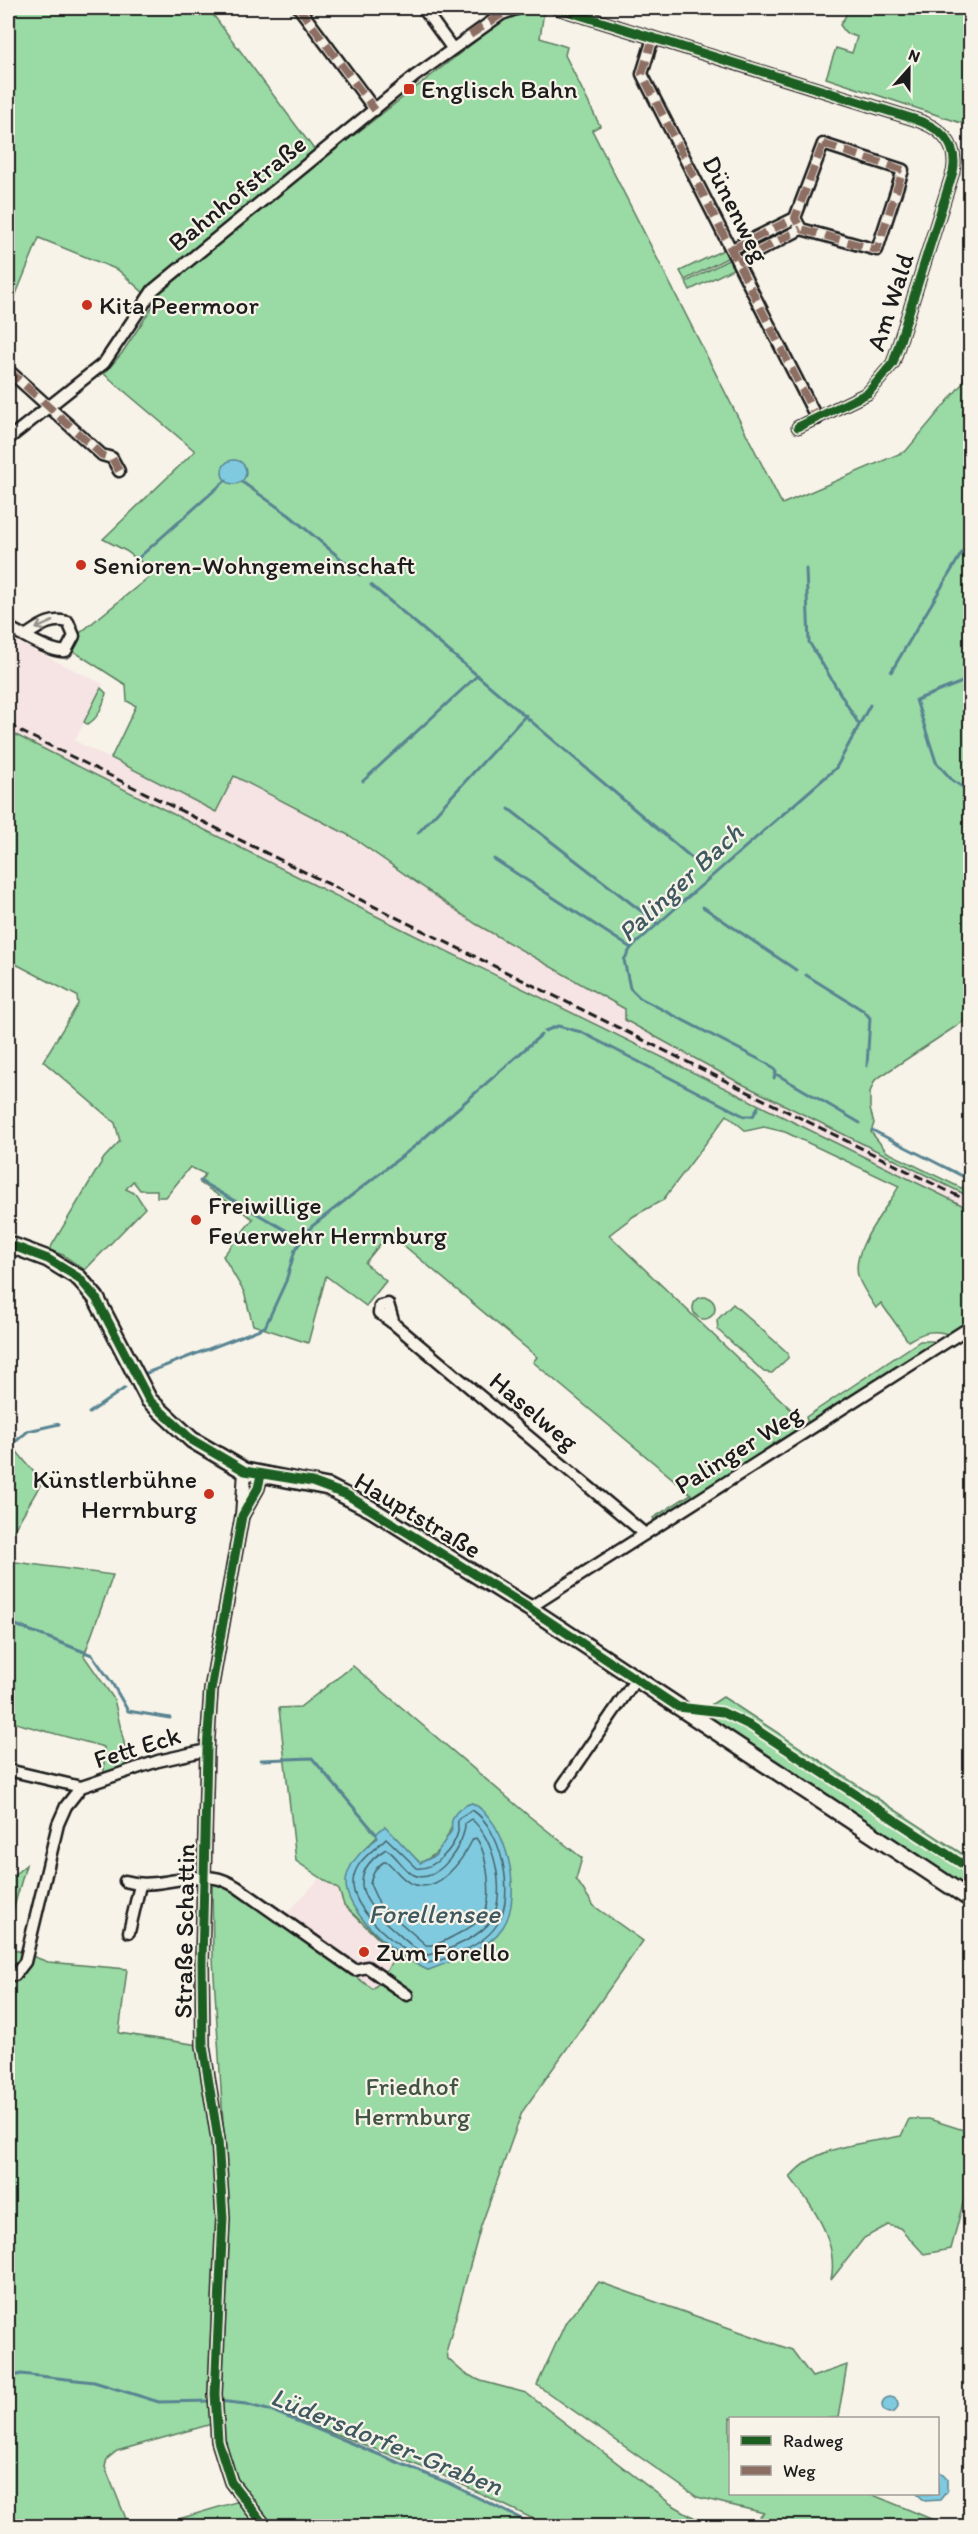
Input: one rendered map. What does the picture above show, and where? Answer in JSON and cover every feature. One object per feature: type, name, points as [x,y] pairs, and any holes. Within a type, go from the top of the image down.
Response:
[{"type":"main road","name":"Hauptstraße","points":[[8,1244],[48,1259],[79,1278],[96,1298],[141,1388],[154,1406],[199,1444],[245,1471],[312,1482],[347,1495],[528,1608],[970,1899]]},
{"type":"street","points":[[299,8],[375,110]]},
{"type":"street","points":[[423,8],[452,48]]},
{"type":"street","name":"Bahnhofstraße","points":[[8,439],[104,363],[153,290],[452,48],[502,14],[519,8]]},
{"type":"street","points":[[557,8],[653,38]]},
{"type":"street","name":"Am Wald","points":[[653,38],[914,119],[939,130],[949,141],[953,150],[953,172],[893,363],[868,393],[798,427]]},
{"type":"street","name":"Dünenweg","points":[[653,38],[642,74],[817,419]]},
{"type":"street","points":[[732,249],[795,218],[823,144],[903,170],[877,250],[801,229],[738,262]]},
{"type":"street","points":[[795,218],[801,229]]},
{"type":"street","points":[[8,370],[102,456],[112,458],[119,471]]},
{"type":"street","points":[[8,627],[25,636],[60,652],[66,651],[74,636],[68,622],[60,620],[44,624],[25,636]]},
{"type":"street","name":"Haselweg","points":[[394,1324],[645,1534]]},
{"type":"street","name":"Palinger Weg","points":[[528,1608],[970,1327]]},
{"type":"street","name":"Straße Schattin","points":[[245,1471],[242,1516],[215,1661],[207,1750],[206,1877],[202,1963],[203,2046],[218,2139],[223,2218],[216,2400],[218,2441],[225,2469],[239,2495],[265,2526]]},
{"type":"street","name":"Straße Schattin","points":[[242,1516],[258,1488],[261,1475]]},
{"type":"street","points":[[562,1785],[636,1679]]},
{"type":"street","name":"Fett Eck","points":[[8,1770],[81,1787],[158,1761],[207,1750]]},
{"type":"street","name":"Fett Eck","points":[[15,1975],[25,1962],[58,1824],[66,1806],[81,1787]]},
{"type":"street","points":[[125,1881],[140,1885],[206,1877],[219,1879],[237,1887],[355,1970],[361,1970],[367,1966],[407,1995]]},
{"type":"street","points":[[129,1932],[140,1885]]},
{"type":"shaded area","points":[[8,638],[103,684],[75,741],[216,812],[234,776],[323,820],[476,924],[625,1009],[625,1020],[736,1081],[970,1197],[970,1209],[416,936],[8,731]]},
{"type":"shaded area","points":[[319,1879],[339,1890],[344,1905],[395,1955],[383,1978],[373,1989],[279,1922]]},
{"type":"green space","points":[[8,8],[208,8],[322,160],[503,20],[519,13],[544,11],[540,38],[567,47],[565,55],[600,126],[592,130],[782,504],[906,451],[962,384],[970,358],[970,1017],[875,1080],[870,1092],[870,1109],[874,1123],[871,1132],[887,1152],[961,1188],[966,1186],[969,1178],[962,1165],[970,1169],[970,1197],[736,1081],[625,1020],[625,1009],[476,924],[350,836],[234,776],[216,812],[111,758],[136,706],[127,701],[126,685],[73,651],[80,633],[155,572],[126,551],[103,539],[195,451],[104,374],[122,353],[155,303],[118,270],[39,238],[12,304],[8,300]]},
{"type":"green space","points":[[836,8],[970,8],[970,116],[967,125],[826,78],[836,48],[852,53],[857,37],[846,33],[840,25],[848,12]]},
{"type":"green space","points":[[792,224],[794,228],[747,250],[746,248]]},
{"type":"green space","points":[[725,249],[729,257],[685,280],[680,271]]},
{"type":"green space","points":[[730,259],[735,268],[690,290],[686,282]]},
{"type":"green space","points":[[101,688],[106,693],[102,707],[97,716],[87,724],[84,722]]},
{"type":"green space","points":[[8,731],[416,936],[970,1209],[970,1321],[952,1336],[940,1332],[929,1332],[908,1341],[881,1303],[876,1308],[862,1286],[857,1268],[859,1256],[870,1231],[899,1186],[785,1132],[764,1127],[746,1131],[727,1115],[663,1200],[634,1216],[609,1235],[802,1420],[797,1424],[805,1429],[655,1521],[653,1518],[691,1494],[533,1362],[537,1357],[389,1233],[365,1263],[386,1281],[366,1306],[326,1276],[308,1343],[253,1325],[244,1292],[223,1256],[253,1219],[200,1183],[205,1174],[190,1167],[166,1197],[157,1197],[157,1190],[140,1190],[133,1181],[126,1189],[136,1194],[145,1208],[85,1270],[63,1255],[49,1250],[104,1158],[120,1141],[115,1123],[43,1061],[78,1004],[77,996],[8,960]]},
{"type":"green space","points":[[704,1297],[714,1304],[715,1308],[708,1318],[704,1319],[694,1312],[693,1308],[700,1298]]},
{"type":"green space","points":[[733,1304],[788,1353],[788,1358],[772,1373],[764,1372],[718,1330],[717,1320]]},
{"type":"green space","points":[[920,1341],[933,1341],[936,1345],[808,1425],[806,1417]]},
{"type":"green space","points":[[8,1443],[42,1482],[8,1540]]},
{"type":"green space","points":[[8,1561],[113,1575],[84,1656],[114,1699],[129,1764],[104,1773],[104,1747],[8,1721]]},
{"type":"green space","name":"Friedhof Herrnburg","points":[[353,1666],[529,1816],[582,1858],[576,1879],[594,1906],[643,1941],[522,2112],[481,2226],[447,2349],[448,2359],[464,2373],[481,2381],[526,2393],[671,2504],[709,2526],[548,2526],[440,2474],[276,2411],[446,2482],[536,2526],[271,2526],[243,2490],[230,2467],[219,2423],[229,2218],[213,1959],[212,1882],[235,1891],[373,1989],[383,1978],[395,1955],[344,1905],[339,1890],[296,1861],[279,1708],[300,1707]],"holes":[[[472,1803],[508,1858],[509,1910],[428,1970],[400,1954],[372,1930],[352,1900],[348,1884],[354,1862],[385,1827],[420,1863],[441,1848],[458,1814],[463,1807]]]},
{"type":"green space","points":[[723,1697],[970,1859],[970,1889],[698,1713]]},
{"type":"green space","points":[[26,1865],[8,1928],[8,1880]]},
{"type":"green space","points":[[8,1947],[48,1962],[127,1969],[119,2033],[199,2045],[213,2140],[217,2219],[212,2424],[117,2451],[107,2459],[105,2467],[129,2526],[8,2526]]},
{"type":"green space","points":[[909,2119],[929,2119],[970,2132],[970,2176],[951,2249],[924,2254],[900,2228],[888,2225],[864,2238],[831,2280],[831,2252],[828,2238],[815,2212],[790,2177],[801,2166],[827,2152],[901,2136]]},
{"type":"green space","points":[[599,2282],[792,2350],[812,2377],[847,2365],[838,2417],[729,2417],[729,2495],[873,2495],[948,2526],[750,2526],[764,2513],[697,2497],[537,2385],[566,2322]]},
{"type":"green space","points":[[239,2501],[260,2526],[155,2526]]},
{"type":"water","points":[[234,460],[239,461],[245,467],[245,477],[239,483],[234,484],[229,483],[223,477],[222,472],[223,467],[229,461]]},
{"type":"water","name":"Forellensee","points":[[472,1803],[495,1825],[503,1842],[512,1879],[509,1913],[503,1927],[489,1942],[470,1954],[428,1970],[390,1946],[364,1921],[348,1894],[347,1874],[358,1856],[378,1838],[376,1834],[385,1826],[420,1863],[435,1856],[452,1830],[452,1820],[456,1813]]},
{"type":"water","points":[[887,2397],[893,2397],[898,2405],[896,2411],[887,2413],[882,2408],[882,2402]]},
{"type":"water","points":[[939,2471],[947,2479],[947,2491],[940,2500],[925,2501],[918,2495],[939,2495]]},
{"type":"waterway","points":[[135,561],[226,480]]},
{"type":"waterway","points":[[242,482],[289,515],[360,575]]},
{"type":"waterway","name":"Palinger Bach","points":[[891,672],[970,539]]},
{"type":"waterway","points":[[806,569],[809,642],[858,723]]},
{"type":"waterway","points":[[371,585],[700,865]]},
{"type":"waterway","points":[[363,781],[478,675]]},
{"type":"waterway","points":[[970,679],[916,700],[936,762],[952,780],[970,792]]},
{"type":"waterway","name":"Palinger Bach","points":[[774,1078],[776,1071],[768,1064],[640,998],[630,988],[624,960],[631,948],[836,768],[870,705]]},
{"type":"waterway","points":[[418,833],[526,715]]},
{"type":"waterway","points":[[509,809],[658,924]]},
{"type":"waterway","points":[[494,859],[631,948]]},
{"type":"waterway","points":[[703,907],[796,970]]},
{"type":"waterway","points":[[806,975],[864,1011],[870,1018],[867,1066]]},
{"type":"waterway","points":[[545,1031],[558,1026],[581,1032],[744,1116],[753,1116],[758,1107]]},
{"type":"waterway","name":"Palinger Bach","points":[[144,1374],[265,1327],[286,1281],[295,1250],[311,1227],[415,1146],[541,1035]]},
{"type":"waterway","points":[[776,1074],[860,1123]]},
{"type":"waterway","points":[[872,1130],[970,1180]]},
{"type":"waterway","points":[[200,1181],[301,1239]]},
{"type":"waterway","name":"Palinger Bach","points":[[89,1413],[125,1388]]},
{"type":"waterway","name":"Palinger Bach","points":[[8,1448],[28,1431],[59,1424]]},
{"type":"waterway","points":[[8,1622],[92,1655],[128,1711],[170,1718]]},
{"type":"waterway","points":[[261,1760],[312,1758],[376,1834]]},
{"type":"waterway","name":"Lüdersdorfer-Graben","points":[[8,2378],[21,2374],[94,2382],[159,2402],[212,2401]]},
{"type":"waterway","name":"Lüdersdorfer-Graben","points":[[218,2401],[246,2404],[275,2412],[446,2482],[536,2526]]},
{"type":"railway","points":[[8,725],[970,1202]]},
{"type":"marked path","points":[[299,8],[375,110]]},
{"type":"marked path","points":[[470,35],[502,14],[519,8]]},
{"type":"marked path","points":[[653,38],[642,74],[817,419]]},
{"type":"marked path","points":[[823,144],[903,170],[877,250],[801,229],[795,218],[823,144]]},
{"type":"marked path","points":[[732,249],[795,218]]},
{"type":"marked path","points":[[738,262],[801,229]]},
{"type":"marked path","points":[[8,370],[102,455],[112,458],[119,471]]},
{"type":"cycle path","points":[[557,8],[923,122],[939,132],[950,145],[953,153],[953,172],[893,363],[868,393],[798,427]]},
{"type":"cycle path","points":[[8,1244],[48,1259],[79,1278],[96,1298],[149,1400],[192,1440],[245,1471],[312,1482],[347,1495],[529,1608],[678,1707],[722,1712],[751,1726],[970,1869]]},
{"type":"cycle path","points":[[261,1475],[258,1488],[242,1516],[211,1690],[207,1750],[202,1963],[203,2046],[218,2139],[223,2218],[215,2394],[218,2441],[231,2482],[265,2526]]},
{"type":"place","name":"Englisch Bahn","points":[[409,89]]},
{"type":"place","name":"Kita Peermoor","points":[[87,305]]},
{"type":"place","name":"Senioren-Wohngemeinschaft","points":[[81,565]]},
{"type":"place","name":"Freiwillige Feuerwehr Herrnburg","points":[[196,1220]]},
{"type":"place","name":"Künstlerbühne Herrnburg","points":[[209,1494]]},
{"type":"place","name":"Zum Forello","points":[[364,1952]]}]
